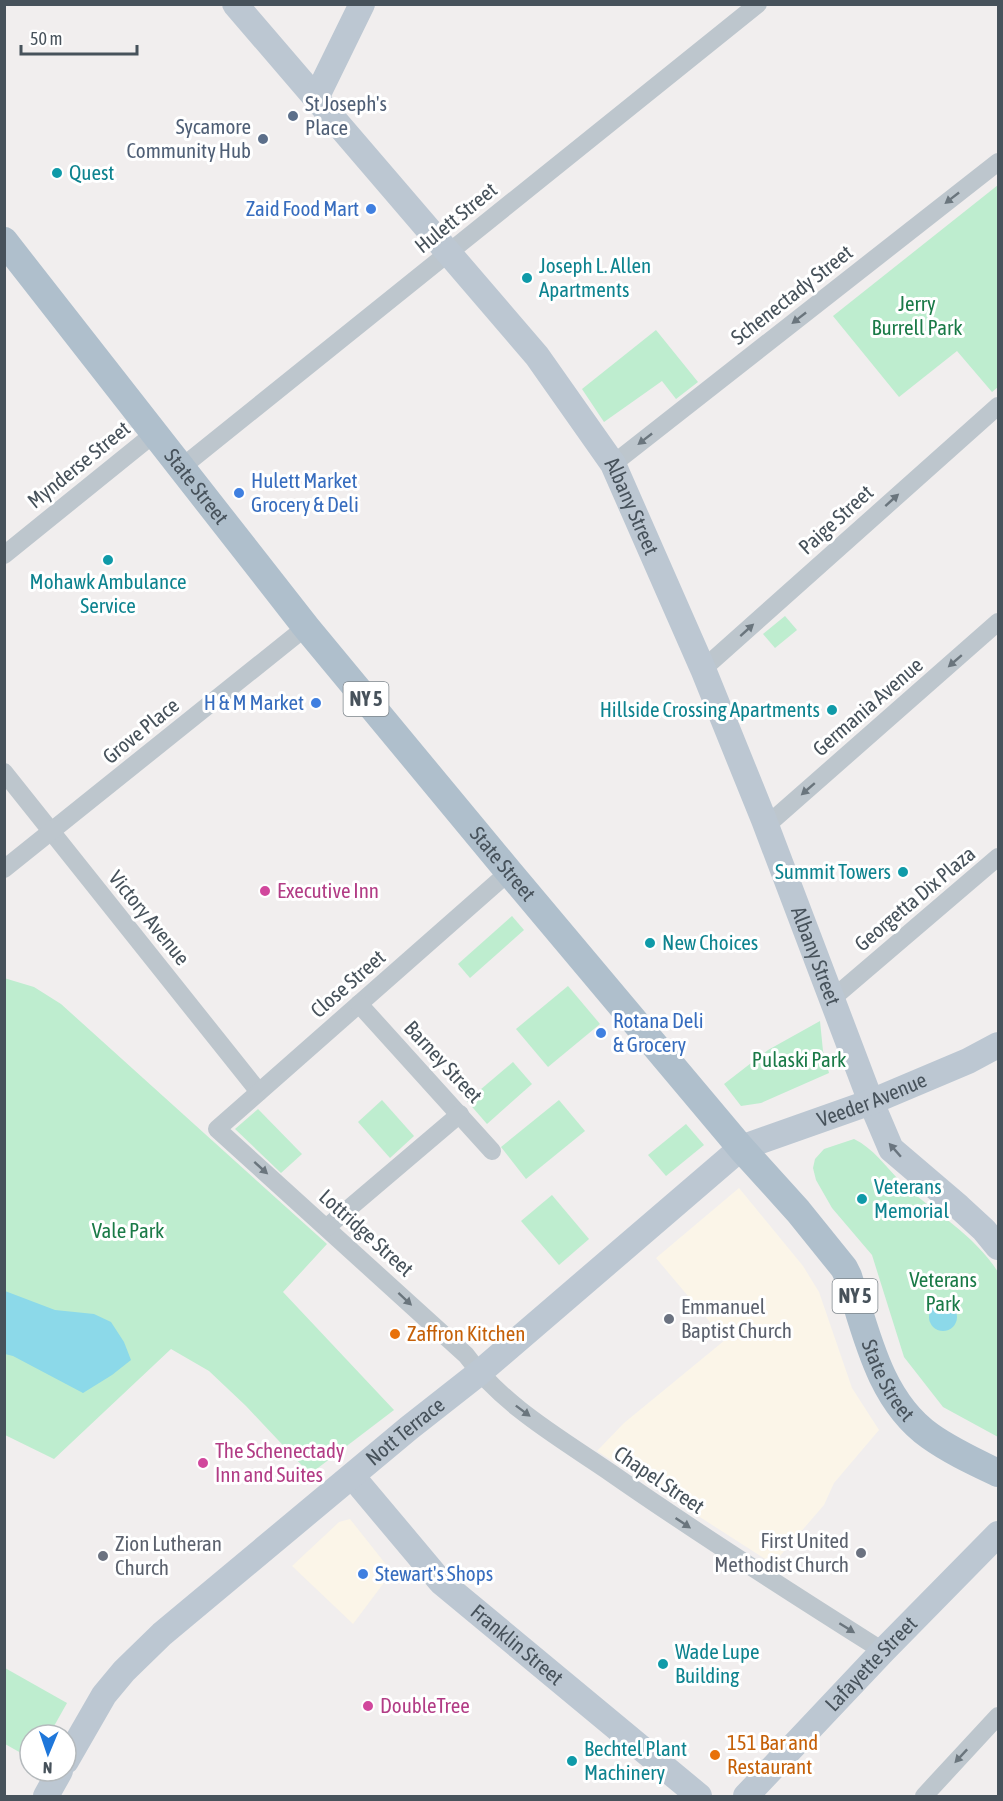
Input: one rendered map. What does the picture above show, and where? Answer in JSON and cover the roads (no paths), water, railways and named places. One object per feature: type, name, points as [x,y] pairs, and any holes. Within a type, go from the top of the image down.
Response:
[{"type":"main road","name":"State Street","points":[[4,240],[306,627],[741,1148],[798,1212],[848,1276],[879,1368],[889,1390],[910,1419],[944,1446],[999,1473]]},
{"type":"street","name":"Albany Street","points":[[235,4],[537,356],[613,464],[703,669],[766,826],[871,1102]]},
{"type":"street","points":[[316,98],[362,4]]},
{"type":"street","name":"Hulett Street","points":[[182,467],[758,4]]},
{"type":"street","name":"Schenectady Street","points":[[613,464],[999,162]]},
{"type":"street","name":"Paige Street","points":[[703,669],[999,406]]},
{"type":"street","name":"Mynderse Street","points":[[4,555],[155,433]]},
{"type":"street","name":"Germania Avenue","points":[[766,826],[999,622]]},
{"type":"street","name":"Grove Place","points":[[4,869],[306,627]]},
{"type":"street","name":"Victory Avenue","points":[[4,772],[259,1092]]},
{"type":"street","name":"Georgetta Dix Plaza","points":[[832,998],[999,857]]},
{"type":"street","name":"Close Street","points":[[217,1129],[509,872]]},
{"type":"street","name":"Barney Street","points":[[359,1005],[492,1151]]},
{"type":"street","name":"Veeder Avenue","points":[[741,1148],[871,1102],[968,1061],[999,1045]]},
{"type":"street","points":[[871,1102],[891,1149],[959,1207],[984,1230],[999,1248]]},
{"type":"street","points":[[327,1227],[460,1114]]},
{"type":"street","name":"Lottridge Street","points":[[217,1129],[466,1356],[479,1373]]},
{"type":"street","name":"Nott Terrace","points":[[78,1740],[104,1695],[132,1663],[168,1628],[479,1373],[741,1148]]},
{"type":"street","name":"Chapel Street","points":[[479,1373],[493,1388],[569,1446],[704,1537],[883,1651]]},
{"type":"street","name":"Franklin Street","points":[[352,1476],[441,1582],[699,1797]]},
{"type":"street","name":"Lafayette Street","points":[[746,1797],[883,1651],[999,1534]]},
{"type":"street","points":[[924,1797],[999,1716]]},
{"type":"street","points":[[46,1797],[54,1783]]},
{"type":"water","points":[[5,1291],[55,1310],[94,1314],[111,1322],[124,1342],[131,1360],[83,1393],[5,1354]]},
{"type":"water","points":[[943,1303],[953,1307],[957,1317],[953,1327],[943,1331],[933,1327],[929,1317],[933,1307]]},
{"type":"place","name":"St Joseph's Place","points":[[293,116]]},
{"type":"place","name":"Sycamore Community Hub","points":[[263,139]]},
{"type":"place","name":"Quest","points":[[57,173]]},
{"type":"place","name":"Zaid Food Mart","points":[[371,209]]},
{"type":"place","name":"Joseph L. Allen Apartments","points":[[527,278]]},
{"type":"place","name":"Hulett Market Grocery & Deli","points":[[239,493]]},
{"type":"place","name":"Mohawk Ambulance Service","points":[[108,560]]},
{"type":"place","name":"H & M Market","points":[[316,703]]},
{"type":"place","name":"Hillside Crossing Apartments","points":[[832,710]]},
{"type":"place","name":"Summit Towers","points":[[903,872]]},
{"type":"place","name":"Executive Inn","points":[[265,891]]},
{"type":"place","name":"New Choices","points":[[650,943]]},
{"type":"place","name":"Rotana Deli & Grocery","points":[[601,1033]]},
{"type":"place","name":"Veterans Memorial","points":[[862,1199]]},
{"type":"place","name":"Emmanuel Baptist Church","points":[[669,1319]]},
{"type":"place","name":"Zaffron Kitchen","points":[[395,1334]]},
{"type":"place","name":"The Schenectady Inn and Suites","points":[[203,1463]]},
{"type":"place","name":"First United Methodist Church","points":[[861,1553]]},
{"type":"place","name":"Zion Lutheran Church","points":[[103,1556]]},
{"type":"place","name":"Stewart's Shops","points":[[363,1574]]},
{"type":"place","name":"Wade Lupe Building","points":[[663,1664]]},
{"type":"place","name":"DoubleTree","points":[[368,1706]]},
{"type":"place","name":"151 Bar and Restaurant","points":[[715,1755]]},
{"type":"place","name":"Bechtel Plant Machinery","points":[[572,1761]]},
{"type":"park label","name":"Jerry Burrell Park","points":[[917,316]]},
{"type":"park label","name":"Pulaski Park","points":[[799,1060]]},
{"type":"park label","name":"Vale Park","points":[[128,1231]]},
{"type":"park label","name":"Veterans Park","points":[[943,1292]]}]
